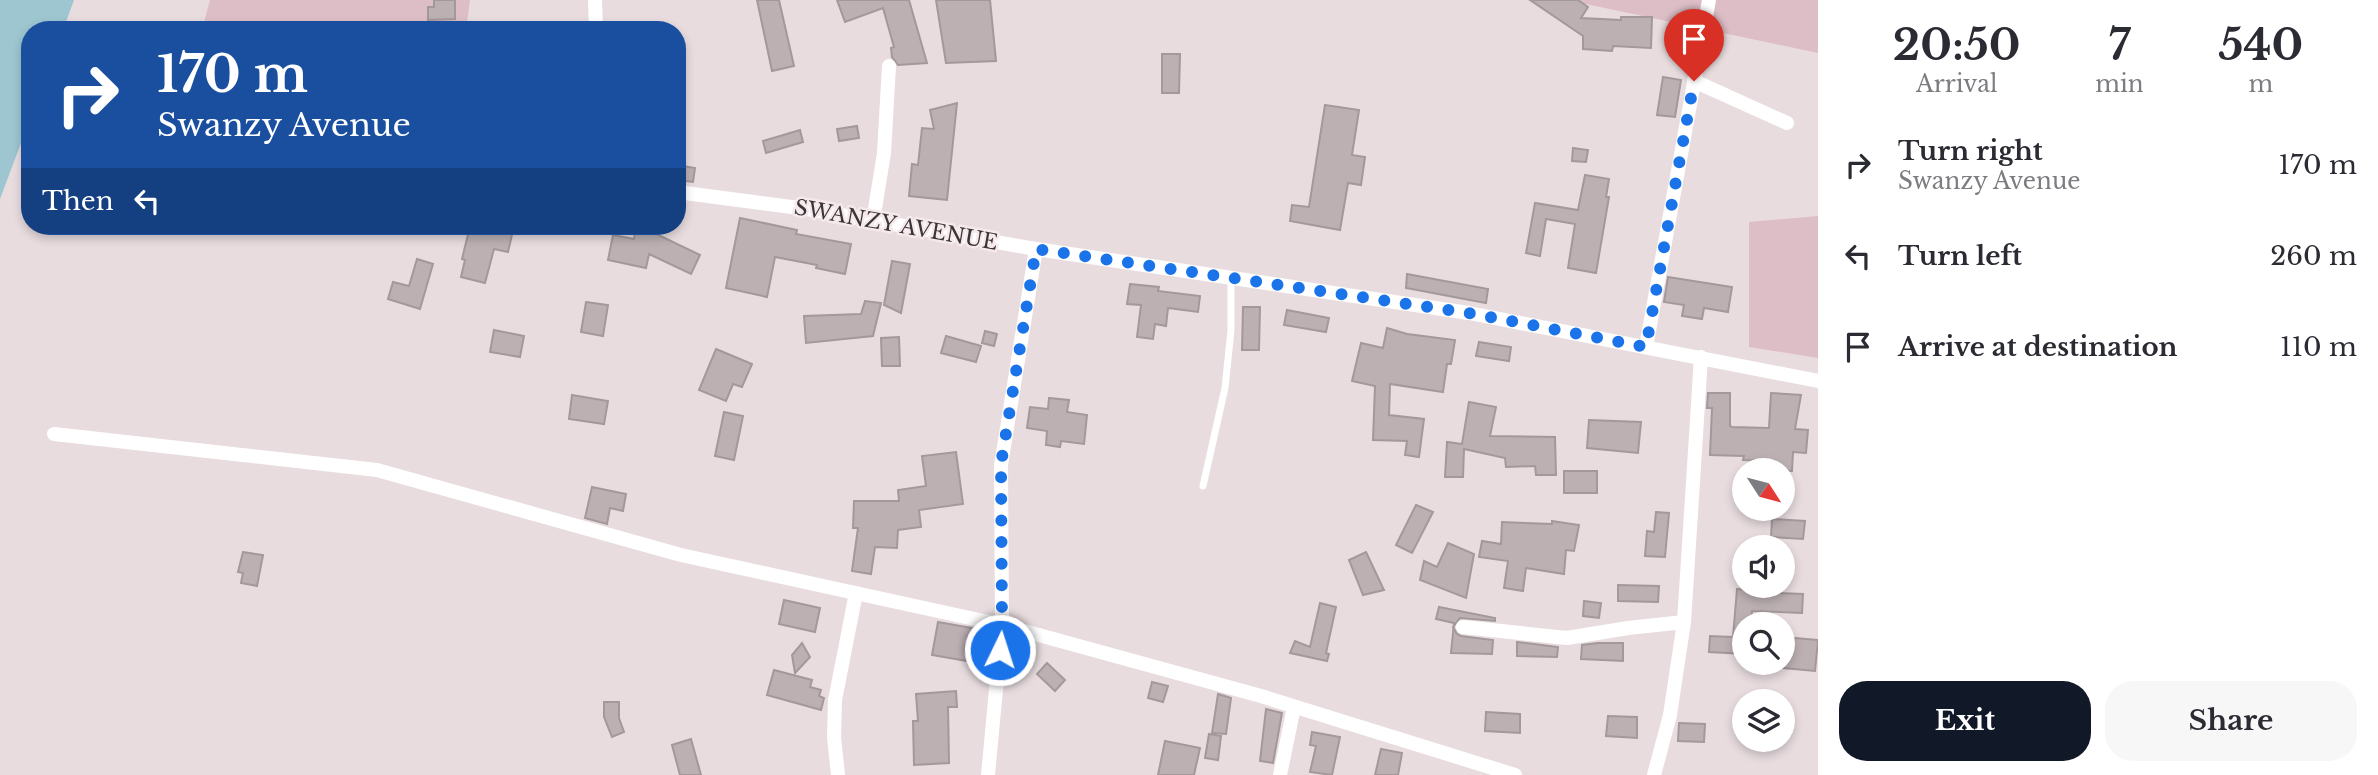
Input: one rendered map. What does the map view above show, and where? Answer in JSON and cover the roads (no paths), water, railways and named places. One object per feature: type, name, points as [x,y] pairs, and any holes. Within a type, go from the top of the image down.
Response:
[{"type":"street","points":[[595,0],[596,21]]},
{"type":"street","points":[[1646,347],[1709,0]]},
{"type":"street","points":[[873,221],[884,153],[889,66]]},
{"type":"street","points":[[1694,81],[1787,123]]},
{"type":"street","name":"SWANZY AVENUE","points":[[686,193],[807,209],[1036,249],[1469,313],[1818,381]]},
{"type":"street","points":[[988,775],[1002,625],[1001,464],[1036,249]]},
{"type":"street","points":[[1654,775],[1670,715],[1684,622],[1701,357]]},
{"type":"street","points":[[54,434],[377,470],[681,555],[1002,625],[1294,707],[1515,775]]},
{"type":"street","points":[[838,775],[834,737],[835,700],[856,593]]},
{"type":"street","points":[[1463,627],[1567,638],[1684,622]]},
{"type":"street","points":[[1280,775],[1294,707]]},
{"type":"lane","points":[[1203,485],[1225,388],[1231,330],[1231,278]]},
{"type":"water","points":[[0,0],[74,0],[66,21],[21,21],[21,143],[0,199]]}]
